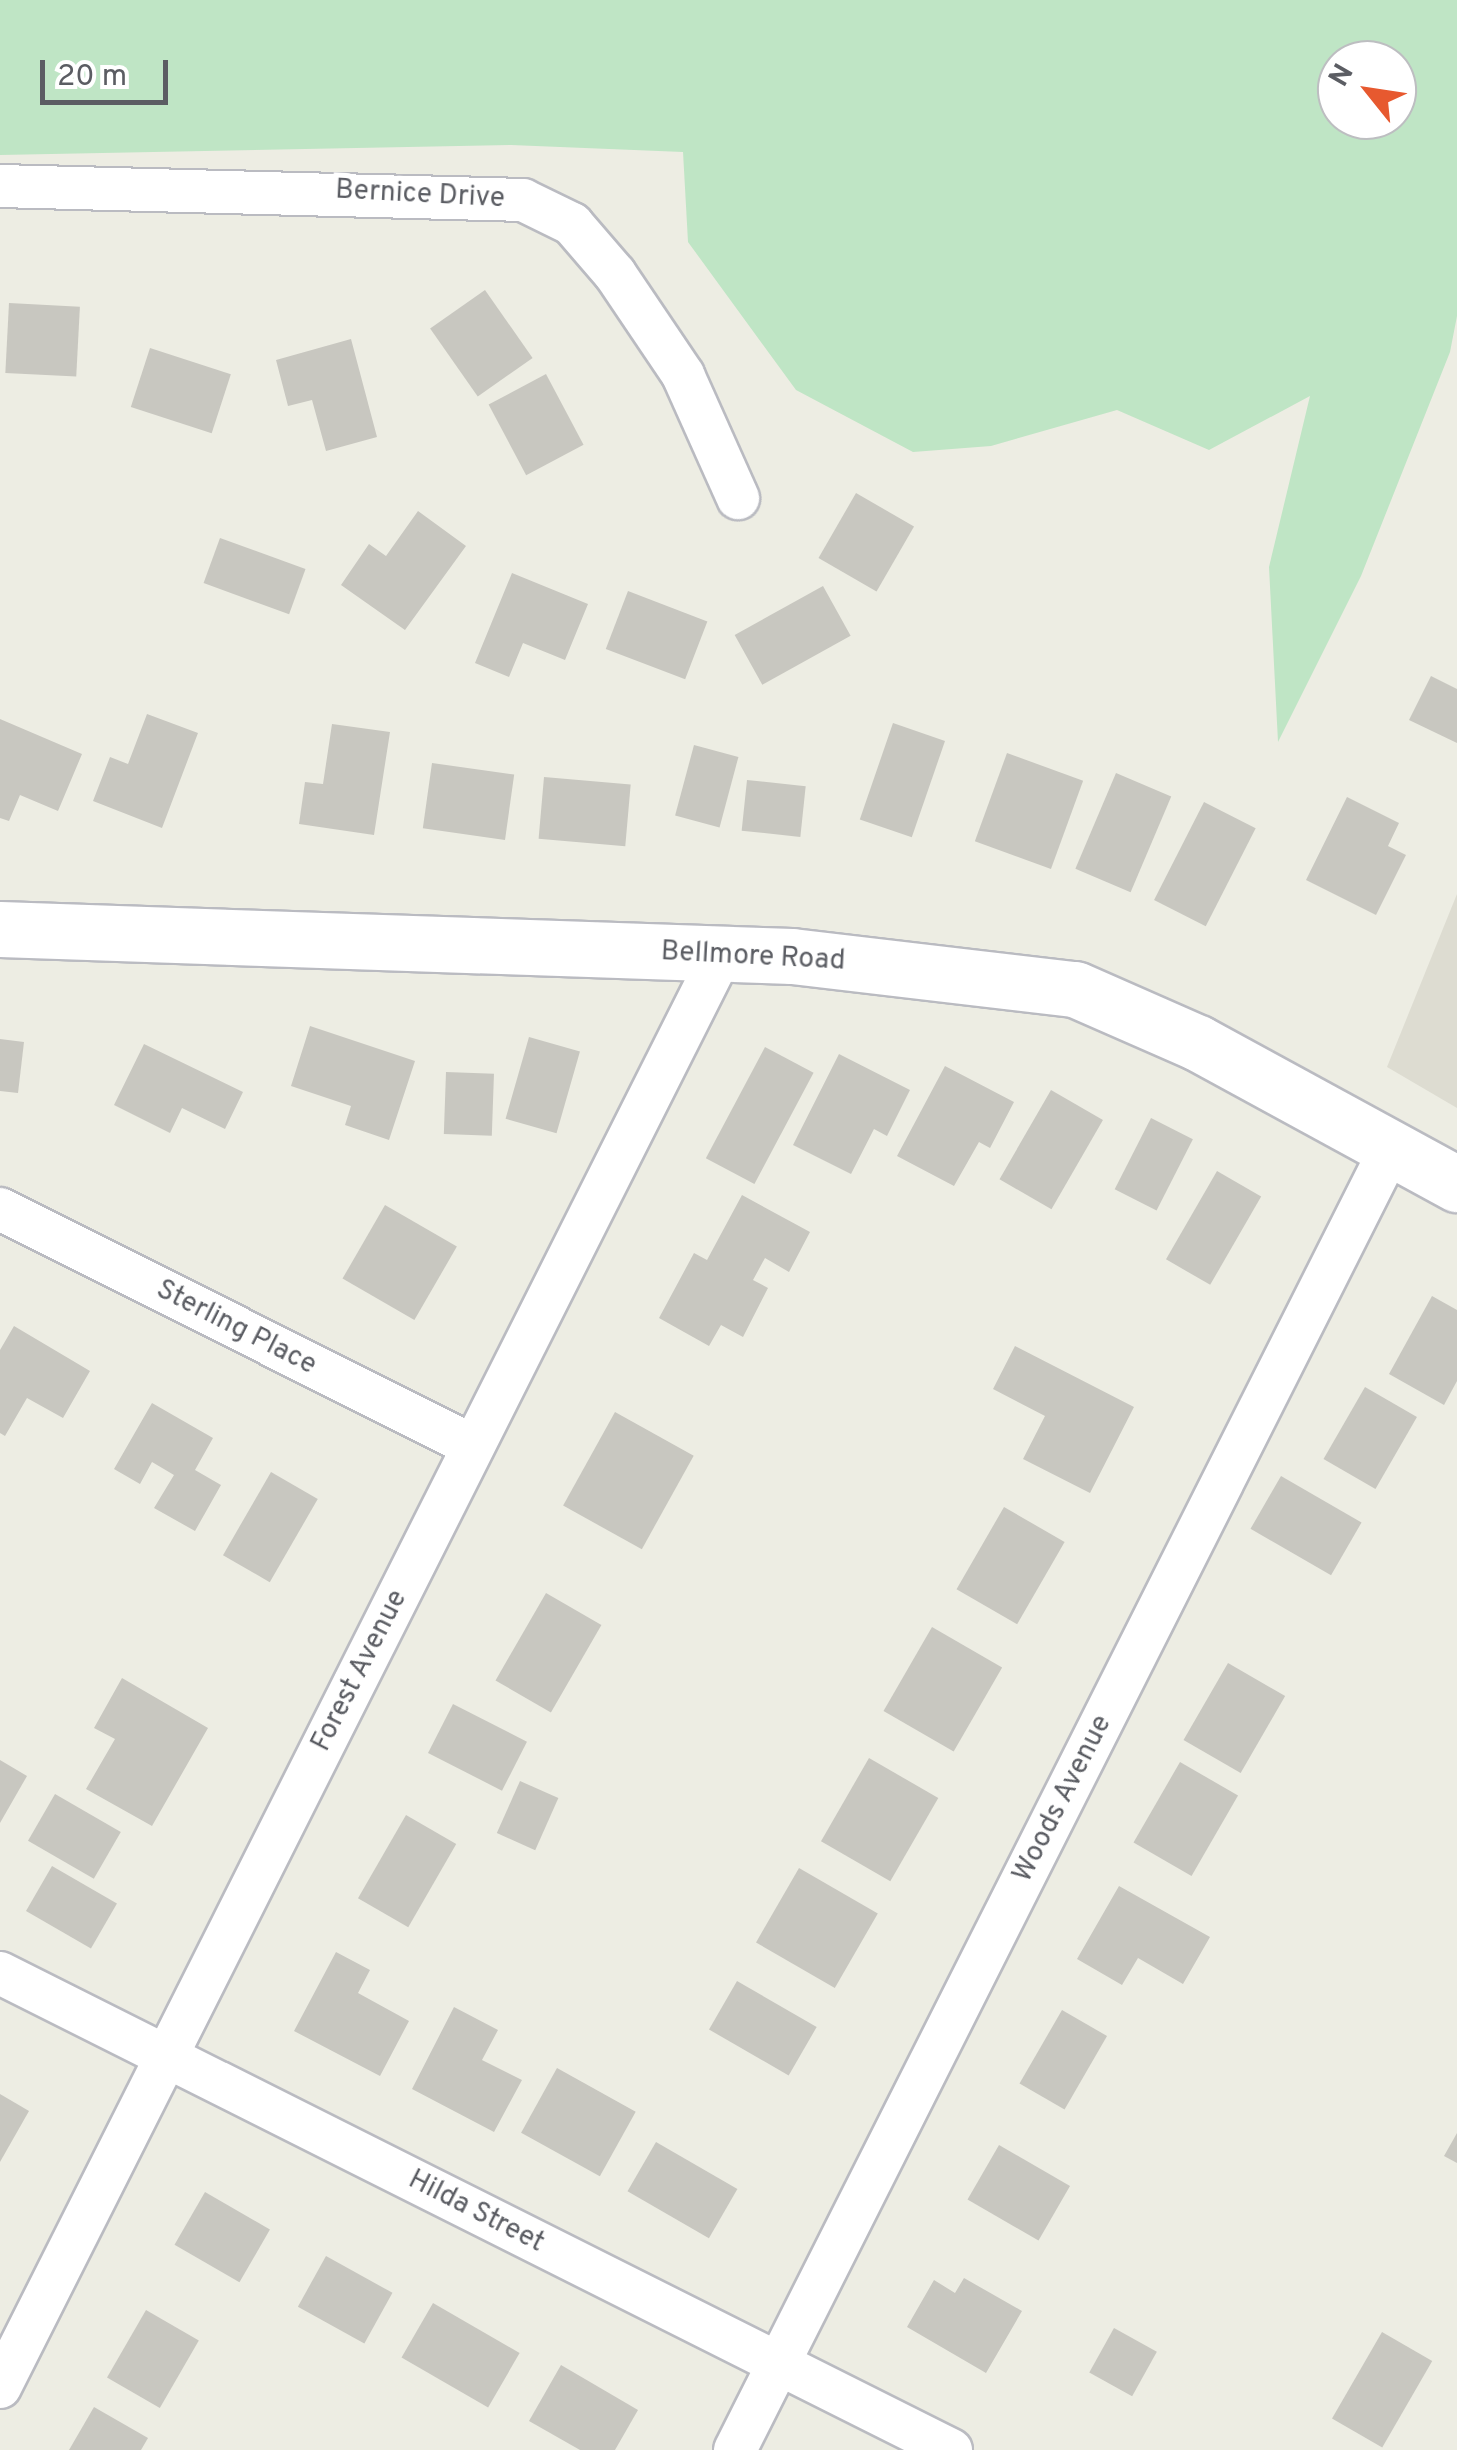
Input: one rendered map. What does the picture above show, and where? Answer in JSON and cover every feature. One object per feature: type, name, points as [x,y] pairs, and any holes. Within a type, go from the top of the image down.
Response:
[{"type":"main road","name":"Bellmore Road","points":[[0,928],[792,956],[1075,990],[1198,1043],[1457,1184]]},
{"type":"street","name":"Bernice Drive","points":[[0,186],[523,200],[572,224],[615,274],[683,375],[738,498]]},
{"type":"street","name":"Forest Avenue","points":[[0,2387],[722,955]]},
{"type":"street","name":"Woods Avenue","points":[[734,2450],[1391,1148]]},
{"type":"street","name":"Sterling Place","points":[[0,1209],[473,1446]]},
{"type":"street","name":"Hilda Street","points":[[0,1973],[951,2450]]},
{"type":"shaded area","points":[[1457,894],[1457,1108],[1387,1067]]},
{"type":"green space","points":[[0,0],[1457,0],[1457,316],[1450,352],[1361,576],[1278,742],[1269,567],[1310,396],[1209,450],[1117,410],[991,446],[913,452],[796,390],[688,242],[683,152],[511,145],[0,155]]},
{"type":"building","points":[[485,290],[533,358],[478,396],[430,328]]},
{"type":"building","points":[[9,303],[80,307],[76,377],[5,373]]},
{"type":"building","points":[[351,339],[377,437],[326,451],[312,400],[288,406],[276,360]]},
{"type":"building","points":[[150,348],[231,374],[212,433],[131,407]]},
{"type":"building","points":[[546,374],[584,445],[526,475],[489,405]]},
{"type":"building","points":[[856,493],[914,526],[877,591],[818,558]]},
{"type":"building","points":[[418,511],[466,546],[405,630],[341,585],[369,544],[386,556]]},
{"type":"building","points":[[220,538],[306,569],[289,614],[204,583]]},
{"type":"building","points":[[512,573],[588,604],[565,660],[523,643],[509,677],[475,663]]},
{"type":"building","points":[[823,586],[851,636],[762,685],[735,635]]},
{"type":"building","points":[[628,591],[707,621],[685,679],[606,649]]},
{"type":"building","points":[[1431,676],[1457,689],[1457,743],[1409,720]]},
{"type":"building","points":[[147,714],[198,733],[162,828],[93,801],[110,757],[128,764]]},
{"type":"building","points":[[0,719],[82,754],[58,811],[20,795],[9,821],[0,818]]},
{"type":"building","points":[[893,723],[945,741],[912,837],[860,819]]},
{"type":"building","points":[[332,724],[390,732],[374,835],[299,824],[305,782],[323,784]]},
{"type":"building","points":[[694,745],[738,757],[720,827],[675,816]]},
{"type":"building","points":[[1007,753],[1083,781],[1051,869],[975,841]]},
{"type":"building","points":[[432,763],[514,775],[505,840],[423,828]]},
{"type":"building","points":[[1116,773],[1171,796],[1131,892],[1075,869]]},
{"type":"building","points":[[544,777],[631,785],[625,846],[539,839]]},
{"type":"building","points":[[747,780],[806,786],[800,837],[742,831]]},
{"type":"building","points":[[1347,797],[1399,823],[1388,846],[1406,855],[1376,915],[1306,880]]},
{"type":"building","points":[[1204,802],[1256,828],[1206,926],[1154,900]]},
{"type":"building","points":[[310,1026],[415,1061],[389,1140],[345,1125],[351,1106],[291,1086]]},
{"type":"building","points":[[529,1037],[580,1052],[557,1133],[506,1119]]},
{"type":"building","points":[[0,1039],[24,1042],[18,1093],[0,1091]]},
{"type":"building","points":[[144,1044],[243,1092],[225,1129],[182,1108],[170,1133],[114,1105]]},
{"type":"building","points":[[765,1047],[814,1073],[754,1184],[706,1158]]},
{"type":"building","points":[[839,1054],[910,1090],[887,1136],[874,1129],[851,1174],[793,1145]]},
{"type":"building","points":[[945,1066],[1014,1102],[990,1148],[979,1142],[954,1186],[897,1156]]},
{"type":"building","points":[[446,1072],[494,1074],[492,1136],[444,1134]]},
{"type":"building","points":[[1051,1090],[1103,1120],[1051,1209],[1000,1179]]},
{"type":"building","points":[[1151,1118],[1193,1139],[1157,1211],[1115,1189]]},
{"type":"building","points":[[1217,1171],[1261,1196],[1210,1285],[1166,1259]]},
{"type":"building","points":[[742,1195],[810,1232],[789,1272],[765,1258],[753,1280],[768,1288],[743,1337],[721,1325],[709,1346],[659,1318],[694,1253],[707,1260]]},
{"type":"building","points":[[385,1205],[457,1246],[414,1320],[343,1279]]},
{"type":"building","points":[[1432,1296],[1457,1310],[1457,1381],[1444,1405],[1389,1374]]},
{"type":"building","points":[[14,1326],[90,1371],[63,1418],[27,1398],[5,1436],[0,1433],[0,1350]]},
{"type":"building","points":[[1015,1346],[1134,1407],[1090,1493],[1023,1459],[1045,1416],[993,1389]]},
{"type":"building","points":[[1365,1387],[1417,1417],[1375,1489],[1324,1459]]},
{"type":"building","points":[[152,1403],[213,1438],[195,1470],[221,1485],[195,1531],[154,1508],[174,1475],[152,1462],[140,1484],[114,1469]]},
{"type":"building","points":[[615,1412],[694,1456],[642,1549],[563,1506]]},
{"type":"building","points":[[271,1472],[318,1499],[270,1582],[223,1555]]},
{"type":"building","points":[[1281,1476],[1362,1522],[1331,1575],[1250,1529]]},
{"type":"building","points":[[1004,1507],[1065,1542],[1017,1624],[956,1589]]},
{"type":"building","points":[[546,1593],[601,1625],[551,1712],[496,1680]]},
{"type":"building","points":[[932,1627],[1002,1668],[954,1752],[884,1711]]},
{"type":"building","points":[[1228,1663],[1285,1696],[1241,1773],[1184,1740]]},
{"type":"building","points":[[122,1678],[208,1728],[152,1826],[86,1789],[115,1739],[94,1728]]},
{"type":"building","points":[[453,1704],[527,1742],[502,1791],[428,1753]]},
{"type":"building","points":[[869,1758],[938,1798],[890,1881],[821,1841]]},
{"type":"building","points":[[0,1760],[27,1776],[0,1823]]},
{"type":"building","points":[[1180,1762],[1238,1796],[1192,1876],[1134,1843]]},
{"type":"building","points":[[520,1781],[558,1798],[535,1850],[497,1833]]},
{"type":"building","points":[[55,1794],[121,1832],[94,1879],[28,1841]]},
{"type":"building","points":[[406,1815],[456,1844],[408,1927],[358,1898]]},
{"type":"building","points":[[52,1866],[117,1904],[91,1949],[26,1911]]},
{"type":"building","points":[[799,1868],[878,1914],[835,1988],[756,1942]]},
{"type":"building","points":[[1119,1886],[1210,1937],[1183,1984],[1138,1958],[1122,1985],[1077,1959]]},
{"type":"building","points":[[336,1952],[370,1970],[358,1993],[409,2021],[380,2076],[294,2031]]},
{"type":"building","points":[[737,1981],[817,2027],[789,2075],[709,2029]]},
{"type":"building","points":[[454,2007],[498,2030],[482,2060],[522,2080],[494,2132],[412,2089]]},
{"type":"building","points":[[1062,2010],[1107,2036],[1065,2110],[1020,2084]]},
{"type":"building","points":[[557,2068],[636,2112],[600,2176],[521,2133]]},
{"type":"building","points":[[0,2094],[29,2111],[0,2162]]},
{"type":"building","points":[[1457,2133],[1457,2163],[1444,2156]]},
{"type":"building","points":[[656,2142],[737,2189],[709,2238],[628,2191]]},
{"type":"building","points":[[999,2145],[1070,2186],[1039,2241],[968,2200]]},
{"type":"building","points":[[205,2192],[270,2230],[239,2282],[174,2245]]},
{"type":"building","points":[[326,2256],[392,2293],[364,2344],[298,2307]]},
{"type":"building","points":[[964,2278],[1022,2311],[986,2373],[907,2327],[934,2280],[955,2293]]},
{"type":"building","points":[[433,2303],[520,2353],[488,2408],[402,2358]]},
{"type":"building","points":[[146,2310],[199,2340],[160,2408],[107,2378]]},
{"type":"building","points":[[1114,2328],[1157,2352],[1132,2396],[1089,2373]]},
{"type":"building","points":[[1382,2332],[1432,2361],[1382,2448],[1332,2419]]},
{"type":"building","points":[[561,2365],[638,2410],[615,2450],[580,2450],[529,2421]]},
{"type":"building","points":[[94,2407],[148,2438],[141,2450],[69,2450]]}]
